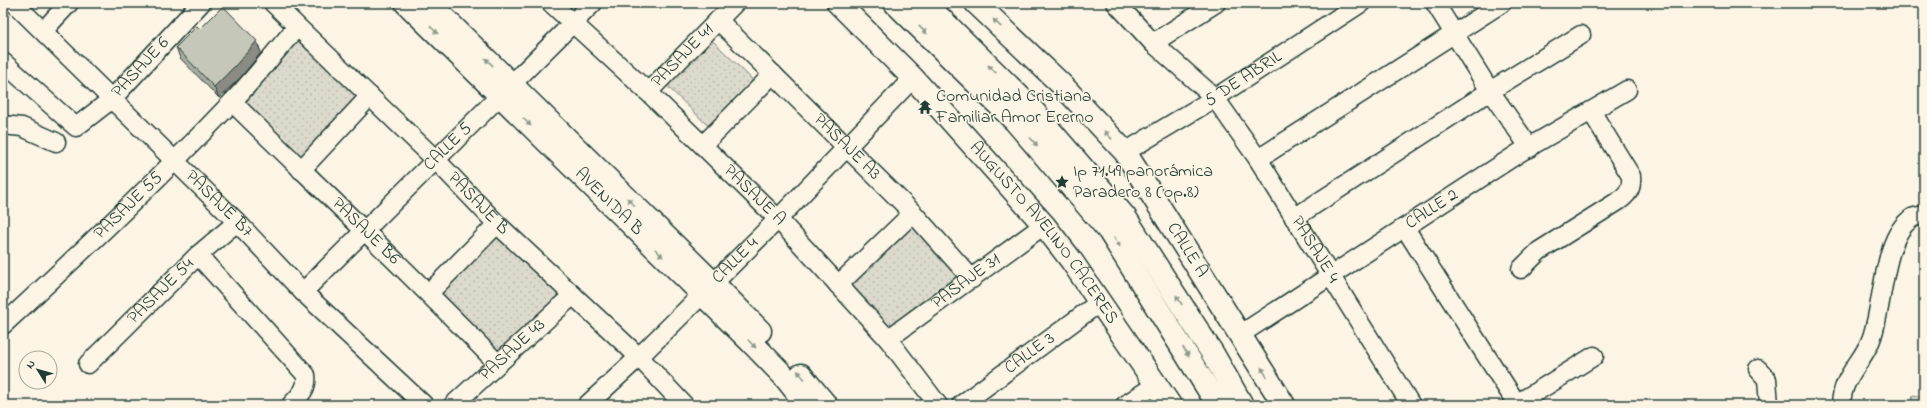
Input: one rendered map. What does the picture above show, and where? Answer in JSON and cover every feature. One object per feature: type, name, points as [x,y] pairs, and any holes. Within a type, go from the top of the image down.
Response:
[{"type":"main road","name":"AVENIDA B","points":[[406,3],[506,90],[707,289],[800,373],[826,405]]},
{"type":"main road","name":"AVENIDA B","points":[[429,3],[506,90]]},
{"type":"main road","name":"AUGUSTO AVELINO CÁCERES","points":[[838,3],[913,78],[1044,225],[1100,302],[1170,405]]},
{"type":"main road","points":[[895,3],[1015,121],[1110,231],[1218,405]]},
{"type":"main road","points":[[924,3],[1029,106],[1125,217],[1214,354],[1242,405]]},
{"type":"main road","name":"CALLE A","points":[[976,3],[1062,86],[1125,152],[1241,334],[1284,405]]},
{"type":"main road","name":"AVENIDA B","points":[[707,289],[783,375],[806,405]]},
{"type":"street","name":"PASAJE B7","points":[[14,3],[44,30],[175,160],[237,222],[303,292],[424,405]]},
{"type":"street","points":[[44,30],[68,3]]},
{"type":"street","name":"PASAJE 6","points":[[3,62],[76,127],[112,99],[201,3]]},
{"type":"street","name":"PASAJE B","points":[[273,3],[436,160],[497,224],[639,357],[684,405]]},
{"type":"street","name":"PASAJE A","points":[[551,3],[572,24],[648,92],[778,219],[888,339],[938,405]]},
{"type":"street","name":"CALLE 5","points":[[303,292],[592,3]]},
{"type":"street","name":"PASAJE 41","points":[[648,92],[735,3]]},
{"type":"street","name":"PASAJE 4","points":[[1116,3],[1153,43],[1215,98],[1258,159],[1411,405]]},
{"type":"street","points":[[1153,43],[1216,3]]},
{"type":"street","name":"5 DE ABRIL","points":[[1125,152],[1215,98],[1361,3]]},
{"type":"street","points":[[1435,3],[1490,91],[1530,148]]},
{"type":"street","points":[[1258,159],[1455,35],[1502,3]]},
{"type":"street","name":"PASAJE A3","points":[[718,20],[913,213],[972,279]]},
{"type":"street","name":"PASAJE 55","points":[[3,325],[89,245],[175,160],[232,102],[297,27]]},
{"type":"street","points":[[1294,218],[1490,91],[1581,35]]},
{"type":"street","points":[[703,145],[773,74]]},
{"type":"street","name":"CALLE 4","points":[[587,405],[639,357],[778,219],[846,146],[913,78]]},
{"type":"street","name":"CALLE 2","points":[[1241,334],[1530,148],[1627,90]]},
{"type":"street","points":[[301,170],[370,96]]},
{"type":"street","name":"PASAJE B6","points":[[232,102],[364,232],[429,293],[498,363]]},
{"type":"street","points":[[1521,269],[1539,251],[1628,193],[1632,185],[1631,176],[1591,111]]},
{"type":"street","points":[[3,125],[22,127],[56,142]]},
{"type":"street","points":[[838,285],[913,213]]},
{"type":"street","points":[[1841,405],[1841,397],[1848,376],[1871,341],[1893,245],[1906,224],[1913,218],[1924,215]]},
{"type":"street","name":"PASAJE 54","points":[[88,364],[198,255],[237,222]]},
{"type":"street","points":[[429,293],[497,224]]},
{"type":"street","name":"PASAJE 31","points":[[888,339],[1044,225]]},
{"type":"street","points":[[1405,228],[1516,404],[1594,356]]},
{"type":"street","points":[[198,255],[306,375],[307,382],[305,389],[291,405]]},
{"type":"street","name":"PASAJE 43","points":[[453,405],[573,295]]},
{"type":"street","name":"CALLE 3","points":[[961,405],[1100,302]]},
{"type":"street","points":[[1758,368],[1766,379],[1768,405]]},
{"type":"street","points":[[1125,405],[1157,384]]},
{"type":"shaded area","points":[[297,35],[358,92],[358,98],[303,158],[298,157],[240,99]]},
{"type":"shaded area","points":[[706,41],[714,42],[752,79],[752,85],[715,124],[707,125],[665,84]]},
{"type":"shaded area","points":[[911,222],[963,277],[892,332],[845,284]]},
{"type":"shaded area","points":[[500,233],[556,289],[557,296],[500,350],[494,350],[441,299],[439,289]]},
{"type":"shaded area","points":[[1913,395],[1924,397],[1924,405],[1911,405]]},
{"type":"building","points":[[223,6],[257,41],[214,87],[176,47],[197,26],[200,29]]},
{"type":"place","name":"Comunidad Cristiana Familiar Amor Ererno","points":[[925,107]]},
{"type":"place","name":"Ip 71.49 panorámica Paradero 8 (op.8)","points":[[1062,182]]}]
